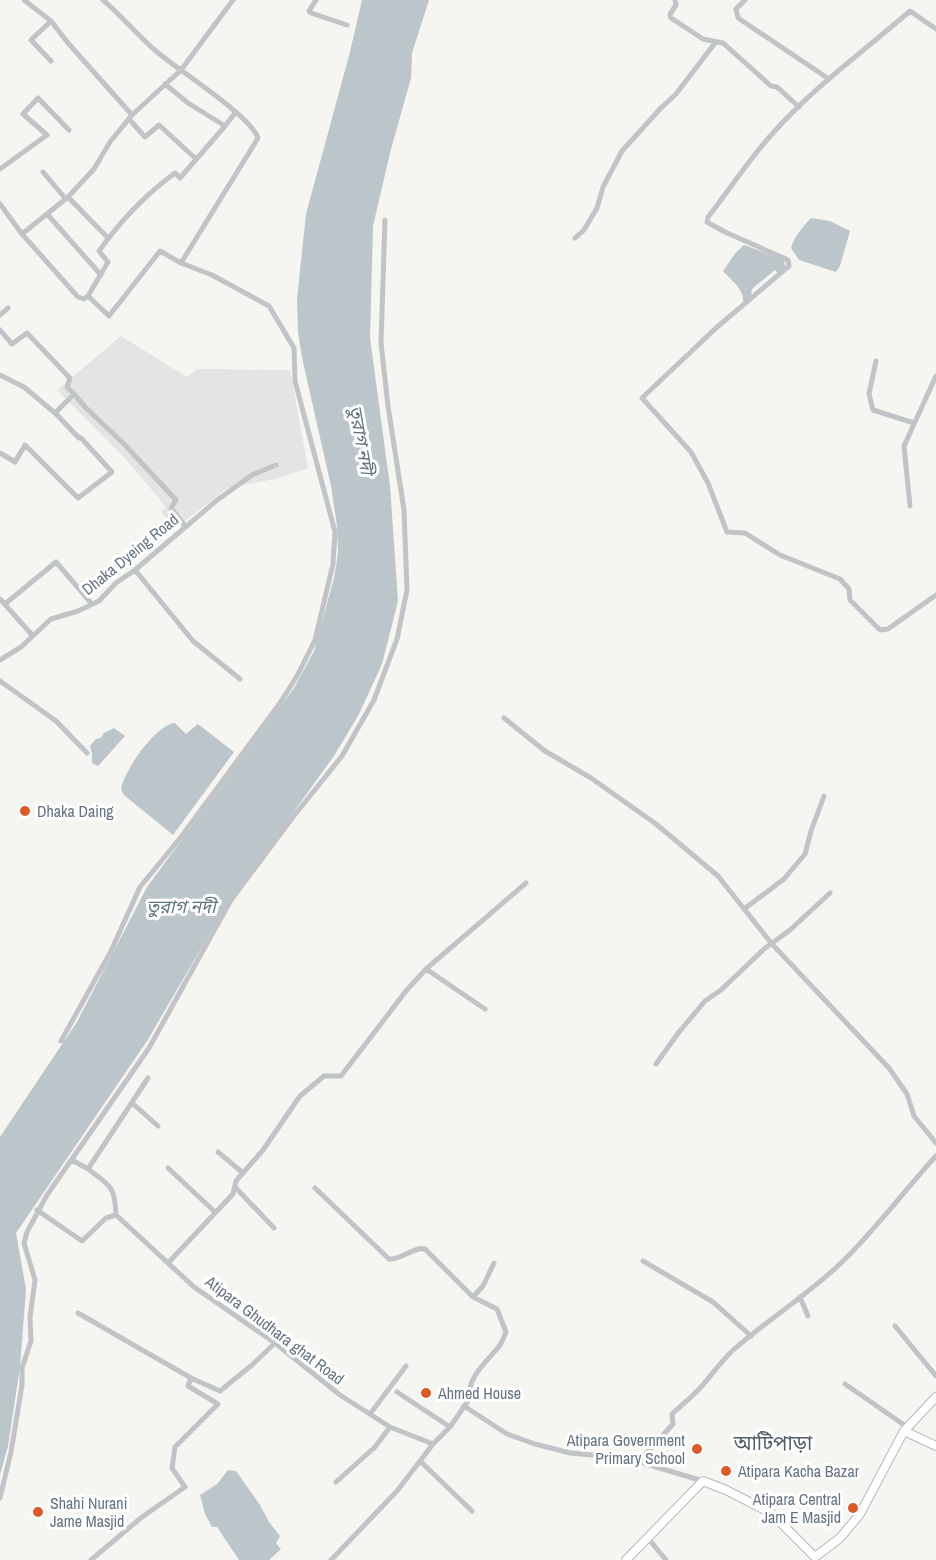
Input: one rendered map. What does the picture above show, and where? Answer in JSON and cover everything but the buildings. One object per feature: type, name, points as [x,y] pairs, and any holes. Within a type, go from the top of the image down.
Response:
[{"type":"main road","points":[[627,1560],[703,1481],[771,1513],[816,1559],[840,1538],[860,1514],[906,1429],[936,1397]]},
{"type":"main road","points":[[906,1429],[936,1446]]},
{"type":"street","points":[[24,0],[51,21],[145,137],[159,125],[195,158]]},
{"type":"street","points":[[104,0],[156,52],[228,106],[255,130],[258,138],[181,264]]},
{"type":"street","points":[[22,234],[67,197],[94,169],[110,142],[130,117],[181,70],[233,0]]},
{"type":"street","points":[[315,0],[309,11],[311,14],[347,25]]},
{"type":"street","points":[[675,0],[676,5],[670,18],[703,39],[723,43],[771,86],[777,87],[799,107]]},
{"type":"street","points":[[745,0],[736,9],[738,18],[829,79]]},
{"type":"street","points":[[936,29],[910,11],[829,79],[773,133],[748,162],[708,217],[707,222],[788,260],[789,266],[716,328],[643,396],[642,400],[691,452],[708,483],[727,532],[745,533],[780,555],[840,579],[849,589],[850,600],[880,630],[888,629],[936,595]]},
{"type":"street","points":[[51,21],[31,40],[51,61]]},
{"type":"street","points":[[575,238],[584,230],[597,208],[603,187],[621,151],[676,94],[715,43]]},
{"type":"street","points":[[165,84],[188,103],[225,126]]},
{"type":"street","points":[[0,169],[47,135],[23,114],[38,98],[69,130]]},
{"type":"street","points":[[0,204],[22,234],[78,297],[84,299],[108,262],[99,251],[108,238],[149,192],[175,173],[180,178],[235,113]]},
{"type":"street","points":[[43,172],[108,238]]},
{"type":"street","points":[[0,216],[5,210]]},
{"type":"street","points":[[47,214],[101,275]]},
{"type":"street","points":[[0,1498],[11,1452],[22,1386],[22,1368],[31,1341],[30,1317],[35,1280],[24,1243],[37,1210],[149,1048],[231,900],[318,783],[342,756],[374,700],[397,639],[406,579],[404,510],[381,344],[386,220]]},
{"type":"street","points":[[61,1041],[110,953],[140,887],[194,819],[280,703],[297,676],[315,640],[333,564],[335,532],[295,381],[294,348],[269,306],[212,275],[181,264],[160,251],[110,316],[88,296]]},
{"type":"street","points":[[0,315],[8,308]]},
{"type":"street","points":[[0,330],[12,344],[27,333],[70,378],[67,387],[176,500],[171,508],[186,527]]},
{"type":"street","points":[[876,361],[869,394],[873,410],[914,423]]},
{"type":"street","points":[[0,375],[24,387],[55,413],[112,472],[78,498],[25,445],[15,462],[0,453]]},
{"type":"street","points":[[910,506],[904,446],[936,376]]},
{"type":"street","points":[[55,413],[74,394]]},
{"type":"street","name":"Dhaka Dyeing Road","points":[[0,660],[21,647],[51,619],[92,604],[252,475],[276,465]]},
{"type":"street","points":[[5,604],[56,562],[92,604]]},
{"type":"street","points":[[135,570],[193,641],[240,679]]},
{"type":"street","points":[[0,599],[33,636]]},
{"type":"street","points":[[0,681],[56,722],[87,753]]},
{"type":"street","points":[[504,718],[545,751],[565,765],[591,778],[686,848],[718,876],[772,944],[889,1068],[907,1094],[914,1116],[936,1143]]},
{"type":"street","points":[[744,909],[784,879],[805,854],[811,831],[825,796]]},
{"type":"street","points":[[168,1263],[233,1194],[243,1173],[263,1150],[300,1096],[324,1076],[341,1076],[426,969],[526,884]]},
{"type":"street","points":[[656,1064],[705,1002],[722,990],[830,893]]},
{"type":"street","points":[[426,969],[485,1009]]},
{"type":"street","points":[[88,1169],[148,1078]]},
{"type":"street","points":[[132,1103],[158,1126]]},
{"type":"street","points":[[218,1152],[243,1173]]},
{"type":"street","points":[[638,1462],[674,1423],[672,1414],[703,1384],[714,1369],[732,1351],[840,1263],[880,1223],[936,1156]]},
{"type":"street","points":[[37,1210],[82,1241],[106,1218],[116,1215],[116,1199],[112,1187],[72,1160]]},
{"type":"street","points":[[168,1168],[214,1212]]},
{"type":"street","points":[[235,1187],[274,1228]]},
{"type":"street","points":[[315,1188],[389,1259],[396,1259],[422,1247],[473,1297],[497,1309],[506,1332],[500,1346],[482,1365],[469,1390],[470,1398],[450,1427],[433,1444],[382,1508],[333,1559]]},
{"type":"street","name":"Atipara Ghudhara ghat Road","points":[[116,1215],[194,1287],[275,1343],[340,1395],[390,1427],[433,1444]]},
{"type":"street","points":[[643,1261],[713,1302],[751,1336]]},
{"type":"street","points":[[473,1297],[483,1286],[494,1263]]},
{"type":"street","points":[[800,1297],[808,1316]]},
{"type":"street","points":[[78,1313],[220,1392]]},
{"type":"street","points":[[895,1326],[936,1376]]},
{"type":"street","points":[[218,1404],[216,1397],[220,1392],[275,1343]]},
{"type":"street","points":[[370,1414],[406,1366]]},
{"type":"street","points":[[191,1377],[188,1386],[218,1404]]},
{"type":"street","points":[[845,1384],[906,1429]]},
{"type":"street","points":[[397,1392],[450,1427]]},
{"type":"street","points":[[91,1560],[142,1517],[185,1487],[172,1468],[175,1447],[218,1404]]},
{"type":"street","points":[[464,1406],[507,1434],[535,1444],[570,1453],[609,1456],[638,1462],[703,1481]]},
{"type":"street","points":[[336,1482],[375,1448],[390,1427]]},
{"type":"street","points":[[420,1461],[472,1511]]},
{"type":"street","points":[[648,1538],[666,1560]]},
{"type":"shaded area","points":[[121,336],[187,377],[197,369],[290,370],[308,468],[279,478],[228,488],[174,529],[161,511],[166,507],[124,457],[57,390]]},
{"type":"water","name":"তুরাগ নদী","points":[[362,0],[429,0],[412,53],[411,78],[373,226],[370,338],[390,486],[398,601],[382,664],[359,714],[334,756],[227,904],[147,1041],[16,1233],[26,1289],[20,1367],[8,1446],[0,1475],[0,1137],[77,1022],[147,887],[294,688],[314,651],[334,578],[338,553],[337,526],[331,486],[303,362],[298,333],[297,299],[306,214]]},
{"type":"water","points":[[811,218],[830,221],[850,231],[840,266],[836,272],[799,260],[791,248],[797,235]]},
{"type":"water","points":[[744,245],[784,260],[785,267],[778,273],[775,270],[752,289],[751,296],[745,302],[739,289],[723,271],[734,254]]},
{"type":"water","points":[[175,723],[186,734],[198,724],[234,752],[173,835],[124,795],[121,789],[134,760],[150,740],[167,725]]},
{"type":"water","points":[[114,728],[125,736],[98,766],[92,763],[90,746],[104,733]]},
{"type":"water","points":[[228,1470],[236,1471],[280,1536],[276,1543],[281,1549],[269,1560],[239,1560],[217,1527],[212,1527],[205,1514],[200,1495],[217,1484]]},
{"type":"place","name":"Dhaka Daing","points":[[25,811]]},
{"type":"place","name":"Ahmed House","points":[[426,1393]]},
{"type":"place","name":"Atipara Government Primary School","points":[[697,1449]]},
{"type":"place","name":"Atipara Kacha Bazar","points":[[726,1471]]},
{"type":"place","name":"Atipara Central Jam E Masjid","points":[[853,1508]]},
{"type":"place","name":"Shahi Nurani Jame Masjid","points":[[38,1512]]},
{"type":"district","name":"আটিপাড়া","points":[[773,1443]]}]
